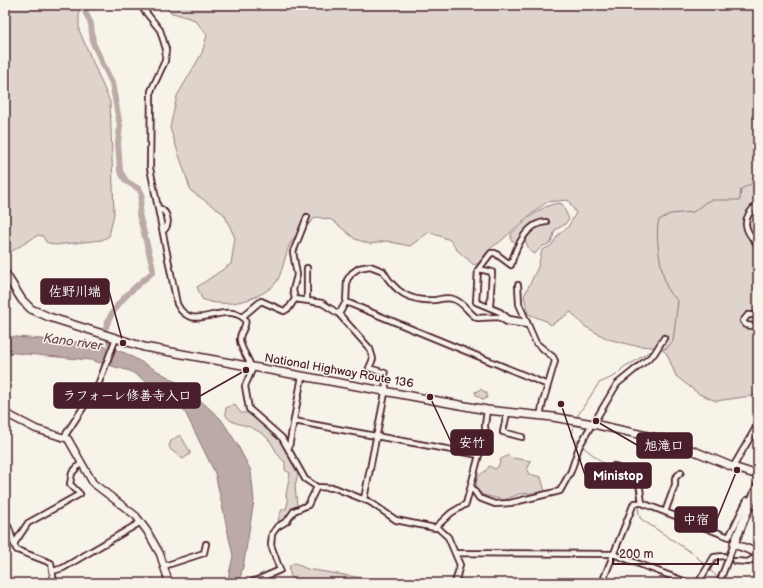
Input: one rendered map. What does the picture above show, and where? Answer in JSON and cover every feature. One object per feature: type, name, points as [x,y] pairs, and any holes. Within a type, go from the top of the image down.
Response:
[{"type":"highway","name":"National Highway Route 136","points":[[5,273],[22,300],[31,309],[49,317],[116,340],[144,347],[487,410],[593,424],[670,441],[733,467],[758,475]]},
{"type":"highway","points":[[757,555],[734,544],[758,485]]},
{"type":"main road","points":[[7,414],[36,429],[68,439],[93,483],[141,522],[156,544],[169,583]]},
{"type":"street","points":[[140,5],[160,30],[166,49],[165,61],[151,91],[150,168],[177,304],[182,313],[196,318],[208,317],[221,312],[245,319],[246,324],[240,334],[240,341],[252,367],[245,386],[249,409],[267,426],[277,432],[289,447],[303,476],[317,487],[335,488],[364,499],[396,520],[434,528],[437,527],[451,513],[465,505],[478,455],[486,441],[485,425],[487,410]]},
{"type":"street","points":[[758,204],[749,214],[746,232],[758,245]]},
{"type":"street","points":[[242,317],[261,301],[284,311],[289,308],[295,300],[293,290],[297,274],[293,252],[307,217]]},
{"type":"street","points":[[528,323],[509,318],[490,307],[475,301],[478,269],[489,254],[493,253],[511,265],[514,253],[522,237],[538,224],[546,222]]},
{"type":"street","points":[[339,314],[346,302],[348,278],[356,270],[370,266],[383,271],[390,282],[402,295],[422,301],[451,298],[462,304],[477,318],[499,317],[507,322],[528,323]]},
{"type":"street","points":[[306,300],[307,268]]},
{"type":"street","points":[[478,269],[492,272],[490,307]]},
{"type":"street","points":[[297,274],[307,275]]},
{"type":"street","points":[[518,285],[519,304],[537,345],[550,354],[555,361],[540,416]]},
{"type":"street","points":[[295,300],[306,300],[325,304],[339,314],[370,350],[373,359],[369,368],[385,373],[385,391],[364,499]]},
{"type":"street","points":[[346,302],[548,385]]},
{"type":"street","points":[[758,316],[748,315],[743,321],[744,324],[758,327]]},
{"type":"street","points":[[471,486],[479,498],[495,504],[510,503],[560,491],[571,471],[579,447],[617,384],[654,354],[664,338]]},
{"type":"street","points":[[64,437],[101,378],[116,340]]},
{"type":"street","points":[[289,447],[302,376]]},
{"type":"street","points":[[506,413],[503,432],[522,437]]},
{"type":"street","points":[[5,422],[7,414]]},
{"type":"street","points":[[294,421],[478,455]]},
{"type":"street","points":[[733,467],[758,424]]},
{"type":"street","points":[[14,544],[28,523],[80,494],[70,484],[72,473],[81,463]]},
{"type":"street","points":[[614,466],[638,481],[641,503]]},
{"type":"street","points":[[665,512],[675,486],[675,478],[681,472]]},
{"type":"street","points":[[250,583],[280,570],[271,545],[272,534],[277,527],[287,521],[294,511],[308,505],[317,487]]},
{"type":"street","points":[[602,583],[635,503],[641,503],[728,537],[747,500],[752,499]]},
{"type":"street","points":[[5,520],[10,528],[17,550],[50,562],[52,565],[54,583]]},
{"type":"street","points":[[52,571],[63,568],[141,522]]},
{"type":"street","points":[[437,527],[447,535],[460,565],[455,583]]},
{"type":"street","points":[[164,566],[204,553],[206,544]]},
{"type":"street","points":[[719,583],[734,544]]},
{"type":"street","points":[[456,554],[613,554],[689,583]]},
{"type":"street","points":[[735,561],[748,562],[757,555]]},
{"type":"street","points":[[698,583],[714,556],[724,556]]},
{"type":"shaded area","points":[[5,5],[79,5],[79,30],[110,102],[114,214],[109,236],[102,240],[55,245],[46,242],[43,236],[38,235],[9,253],[5,251]]},
{"type":"shaded area","points":[[164,5],[758,5],[758,395],[716,401],[699,394],[676,376],[667,354],[660,348],[631,345],[608,339],[584,326],[571,312],[551,325],[546,321],[528,314],[524,296],[538,267],[542,250],[551,246],[559,234],[568,227],[576,213],[568,200],[547,202],[491,248],[479,263],[474,265],[457,250],[450,240],[429,232],[410,246],[386,241],[370,244],[355,239],[332,220],[316,217],[292,240],[288,248],[282,270],[275,284],[268,290],[240,302],[220,303],[202,299],[197,287],[231,264],[235,238],[224,214],[191,191],[170,128],[177,96],[202,53],[207,35],[195,20],[170,12]]},
{"type":"shaded area","points":[[558,203],[562,204],[569,219],[564,225],[555,230],[551,243],[541,247],[535,254],[530,251],[524,238],[517,243],[511,240],[511,234],[538,211]]},
{"type":"shaded area","points":[[480,389],[487,393],[487,397],[484,400],[476,395],[475,391],[477,392]]},
{"type":"shaded area","points":[[234,404],[241,413],[250,413],[265,427],[275,432],[293,458],[298,473],[295,486],[297,505],[286,518],[279,522],[278,520],[282,509],[286,509],[288,502],[286,495],[290,473],[285,470],[285,462],[279,456],[271,442],[264,435],[250,427],[235,423],[227,418],[226,408]]},
{"type":"shaded area","points":[[178,436],[181,436],[190,452],[190,454],[183,459],[171,450],[169,446],[171,441]]},
{"type":"shaded area","points":[[509,455],[512,458],[531,461],[527,470],[529,474],[541,477],[545,492],[519,494],[504,500],[483,495],[477,489],[476,484],[478,477],[489,466],[495,469],[498,467],[501,459]]},
{"type":"shaded area","points":[[295,563],[307,569],[394,583],[293,583],[289,570],[290,565]]},
{"type":"water","name":"Kano river","points":[[5,336],[99,344],[125,353],[170,378],[191,392],[221,419],[237,444],[251,471],[254,501],[239,583],[227,583],[233,556],[215,473],[185,412],[161,391],[130,371],[90,360],[5,352]]},
{"type":"waterway","points":[[82,5],[91,24],[93,43],[112,83],[120,126],[118,143],[120,171],[126,181],[139,189],[142,194],[139,214],[153,272],[125,296],[113,311],[106,327]]},
{"type":"waterway","points":[[658,350],[667,348],[673,341],[678,301],[669,292],[661,267],[657,236],[659,220],[670,214],[693,212],[711,200],[740,200],[741,189],[751,184],[758,178]]},
{"type":"waterway","name":"Kano river","points":[[107,336],[113,354]]},
{"type":"waterway","points":[[576,418],[599,383],[615,376],[625,366],[653,351]]},
{"type":"waterway","points":[[574,423],[572,436],[579,444]]},
{"type":"waterway","points":[[582,446],[608,467],[635,483],[638,501]]},
{"type":"waterway","points":[[638,504],[641,519],[695,555],[707,567]]},
{"type":"waterway","points":[[709,569],[718,578]]},
{"type":"waterway","points":[[722,580],[739,583]]},
{"type":"place","name":"佐野川端","points":[[123,343]]},
{"type":"place","name":"ラフォーレ修善寺入口","points":[[246,370]]},
{"type":"place","name":"安竹","points":[[430,397]]},
{"type":"place","name":"Ministop","points":[[561,404]]},
{"type":"place","name":"旭滝口","points":[[596,421]]},
{"type":"place","name":"中宿","points":[[737,470]]}]
